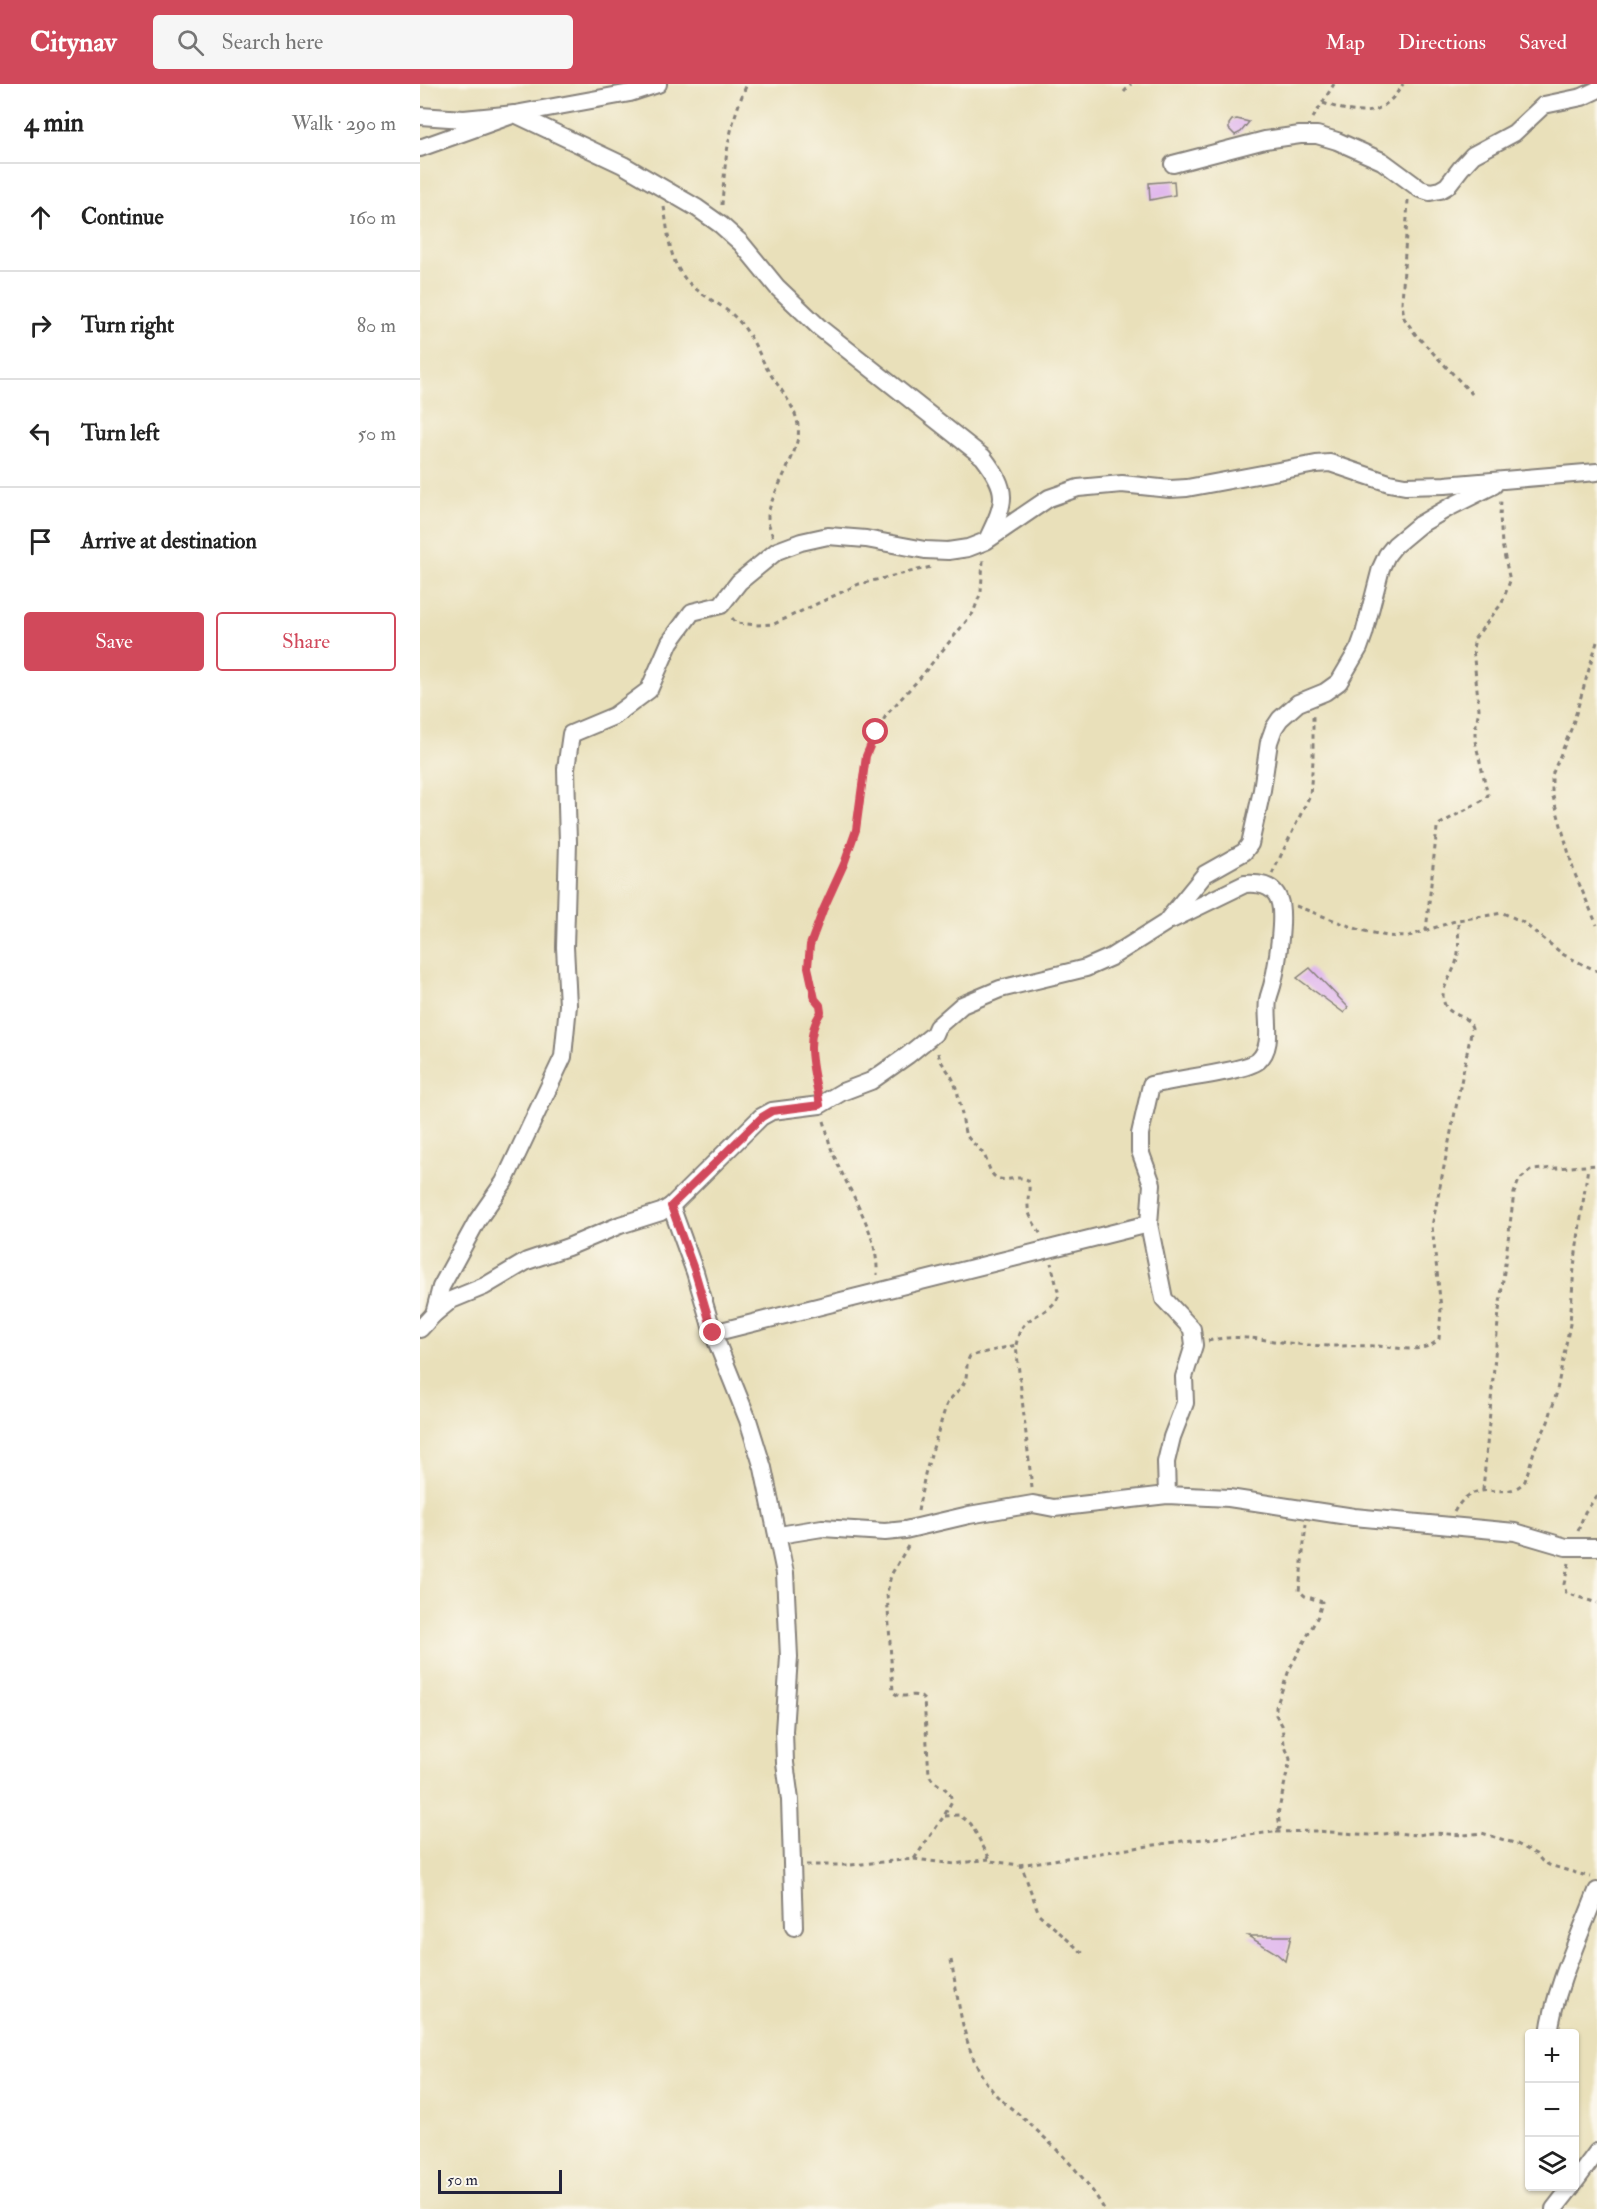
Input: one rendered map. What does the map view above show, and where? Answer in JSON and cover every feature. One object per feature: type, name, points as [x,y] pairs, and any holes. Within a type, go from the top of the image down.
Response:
[{"type":"street","points":[[420,148],[515,114],[629,88],[658,84]]},
{"type":"street","points":[[1173,164],[1265,140],[1317,135],[1337,141],[1382,161],[1419,189],[1430,192],[1447,186],[1473,155],[1514,133],[1544,105],[1582,97],[1597,90]]},
{"type":"street","points":[[420,117],[464,119],[515,114],[623,165],[721,225],[741,243],[777,287],[820,328],[983,457],[996,474],[1002,489],[1000,513],[986,541]]},
{"type":"street","points":[[434,1314],[441,1287],[477,1221],[504,1182],[563,1058],[568,1005],[565,947],[568,842],[566,769],[571,734],[614,716],[649,690],[670,642],[692,612],[721,605],[740,582],[777,551],[801,542],[828,536],[866,539],[925,550],[948,551],[968,548],[986,541],[1049,498],[1078,488],[1122,484],[1170,489],[1187,488],[1330,463],[1389,483],[1405,486],[1597,472]]},
{"type":"street","points":[[1165,923],[1205,874],[1244,852],[1250,844],[1262,790],[1269,742],[1274,728],[1280,719],[1298,703],[1332,688],[1339,682],[1359,648],[1381,568],[1387,555],[1419,525],[1503,480]]},
{"type":"street","points":[[420,1329],[451,1300],[485,1287],[527,1261],[620,1225],[661,1212],[671,1206],[762,1117],[772,1111],[820,1105],[842,1092],[871,1082],[934,1034],[938,1027],[962,1005],[1000,989],[1086,968],[1111,957],[1165,923],[1236,888],[1255,883],[1267,886],[1280,901],[1281,917],[1277,960],[1268,1000],[1270,1030],[1263,1056],[1256,1063],[1241,1068],[1151,1084],[1140,1134],[1144,1167],[1152,1184],[1149,1224],[1164,1299],[1192,1329],[1194,1345],[1184,1377],[1185,1403],[1172,1437],[1166,1462],[1167,1495]]},
{"type":"street","points":[[671,1206],[695,1272],[713,1333],[748,1420],[763,1468],[785,1573],[789,1657],[784,1731],[793,1864],[794,1927]]},
{"type":"street","points":[[713,1333],[1149,1224]]},
{"type":"street","points":[[778,1535],[822,1528],[885,1532],[916,1528],[969,1515],[1033,1504],[1054,1508],[1167,1495],[1229,1498],[1364,1518],[1515,1532],[1566,1547],[1597,1547]]},
{"type":"street","points":[[1550,2029],[1570,1962],[1597,1891]]},
{"type":"street","points":[[1554,2209],[1597,2152]]},
{"type":"path","points":[[721,225],[727,147],[732,119],[747,84]]},
{"type":"path","points":[[1124,92],[1131,84]]},
{"type":"path","points":[[1300,135],[1323,104],[1334,84]]},
{"type":"path","points":[[1323,104],[1351,112],[1364,112],[1383,106],[1395,96],[1402,84]]},
{"type":"path","points":[[1410,181],[1402,303],[1404,318],[1416,335],[1474,396]]},
{"type":"path","points":[[661,187],[671,248],[682,275],[738,320],[790,405],[796,421],[798,438],[768,514],[768,522],[777,551]]},
{"type":"path","points":[[1426,931],[1437,828],[1488,795],[1475,741],[1479,709],[1473,649],[1475,638],[1502,603],[1510,581],[1500,516],[1503,480]]},
{"type":"path","points":[[877,1293],[878,1261],[853,1194],[831,1148],[812,1064],[811,1045],[816,1019],[821,1012],[820,1005],[815,999],[808,967],[810,945],[856,830],[866,756],[876,732],[887,714],[973,613],[981,592],[982,561],[986,541]]},
{"type":"path","points":[[721,605],[736,623],[774,624],[859,584],[936,566]]},
{"type":"path","points":[[1597,642],[1572,727],[1552,775],[1552,794],[1574,872],[1597,925]]},
{"type":"path","points":[[1267,886],[1310,795],[1313,761],[1313,695]]},
{"type":"path","points":[[1280,901],[1360,930],[1387,936],[1406,937],[1458,920],[1503,913],[1521,921],[1564,955],[1597,971]]},
{"type":"path","points":[[1194,1345],[1217,1338],[1242,1337],[1305,1345],[1410,1349],[1432,1346],[1439,1339],[1440,1299],[1433,1252],[1432,1226],[1472,1028],[1471,1023],[1466,1019],[1449,1011],[1443,998],[1443,989],[1458,958],[1458,920]]},
{"type":"path","points":[[934,1034],[939,1060],[949,1070],[955,1084],[968,1139],[982,1152],[996,1178],[1025,1178],[1028,1180],[1031,1188],[1027,1204],[1029,1212],[1049,1250],[1059,1295],[1051,1307],[1026,1323],[1019,1332],[1016,1345],[1033,1504]]},
{"type":"path","points":[[1483,1490],[1498,1311],[1514,1193],[1519,1180],[1532,1170],[1597,1165]]},
{"type":"path","points":[[1446,1526],[1464,1497],[1483,1490],[1506,1491],[1522,1484],[1534,1448],[1548,1422],[1556,1395],[1570,1324],[1574,1268],[1588,1167]]},
{"type":"path","points":[[914,1858],[945,1816],[952,1800],[950,1792],[931,1779],[929,1774],[924,1700],[920,1696],[901,1696],[893,1692],[887,1612],[888,1583],[916,1528],[925,1474],[949,1400],[965,1381],[967,1361],[974,1354],[1016,1345]]},
{"type":"path","points":[[1597,1496],[1585,1512],[1575,1537],[1566,1547],[1569,1565],[1564,1584],[1564,1590],[1568,1595],[1597,1603]]},
{"type":"path","points":[[1274,1832],[1280,1828],[1278,1814],[1290,1759],[1282,1737],[1282,1725],[1276,1715],[1276,1707],[1289,1670],[1318,1616],[1321,1605],[1320,1600],[1305,1596],[1299,1591],[1308,1510]]},
{"type":"path","points":[[945,1816],[960,1815],[971,1824],[989,1859]]},
{"type":"path","points":[[793,1864],[838,1866],[914,1858],[943,1863],[989,1859],[1003,1864],[1019,1864],[1216,1836],[1248,1836],[1316,1830],[1370,1835],[1482,1833],[1504,1838],[1530,1850],[1549,1865],[1597,1878]]},
{"type":"path","points":[[1019,1864],[1039,1914],[1086,1956]]},
{"type":"path","points":[[951,1960],[965,2036],[978,2069],[998,2097],[1080,2175],[1104,2209]]},
{"type":"building","points":[[1232,120],[1249,122],[1241,132],[1235,135],[1229,129]]},
{"type":"building","points":[[1174,181],[1175,195],[1150,200],[1149,183]]},
{"type":"building","points":[[1310,968],[1348,1007],[1344,1013],[1297,978]]},
{"type":"building","points":[[1248,1936],[1291,1936],[1285,1961],[1276,1953]]},
{"type":"route","points":[[713,1333],[695,1272],[671,1206],[762,1117],[772,1111],[820,1105],[812,1064],[811,1045],[816,1019],[821,1012],[820,1005],[815,999],[808,956],[823,910],[844,864],[856,830],[866,756],[876,732]]}]
